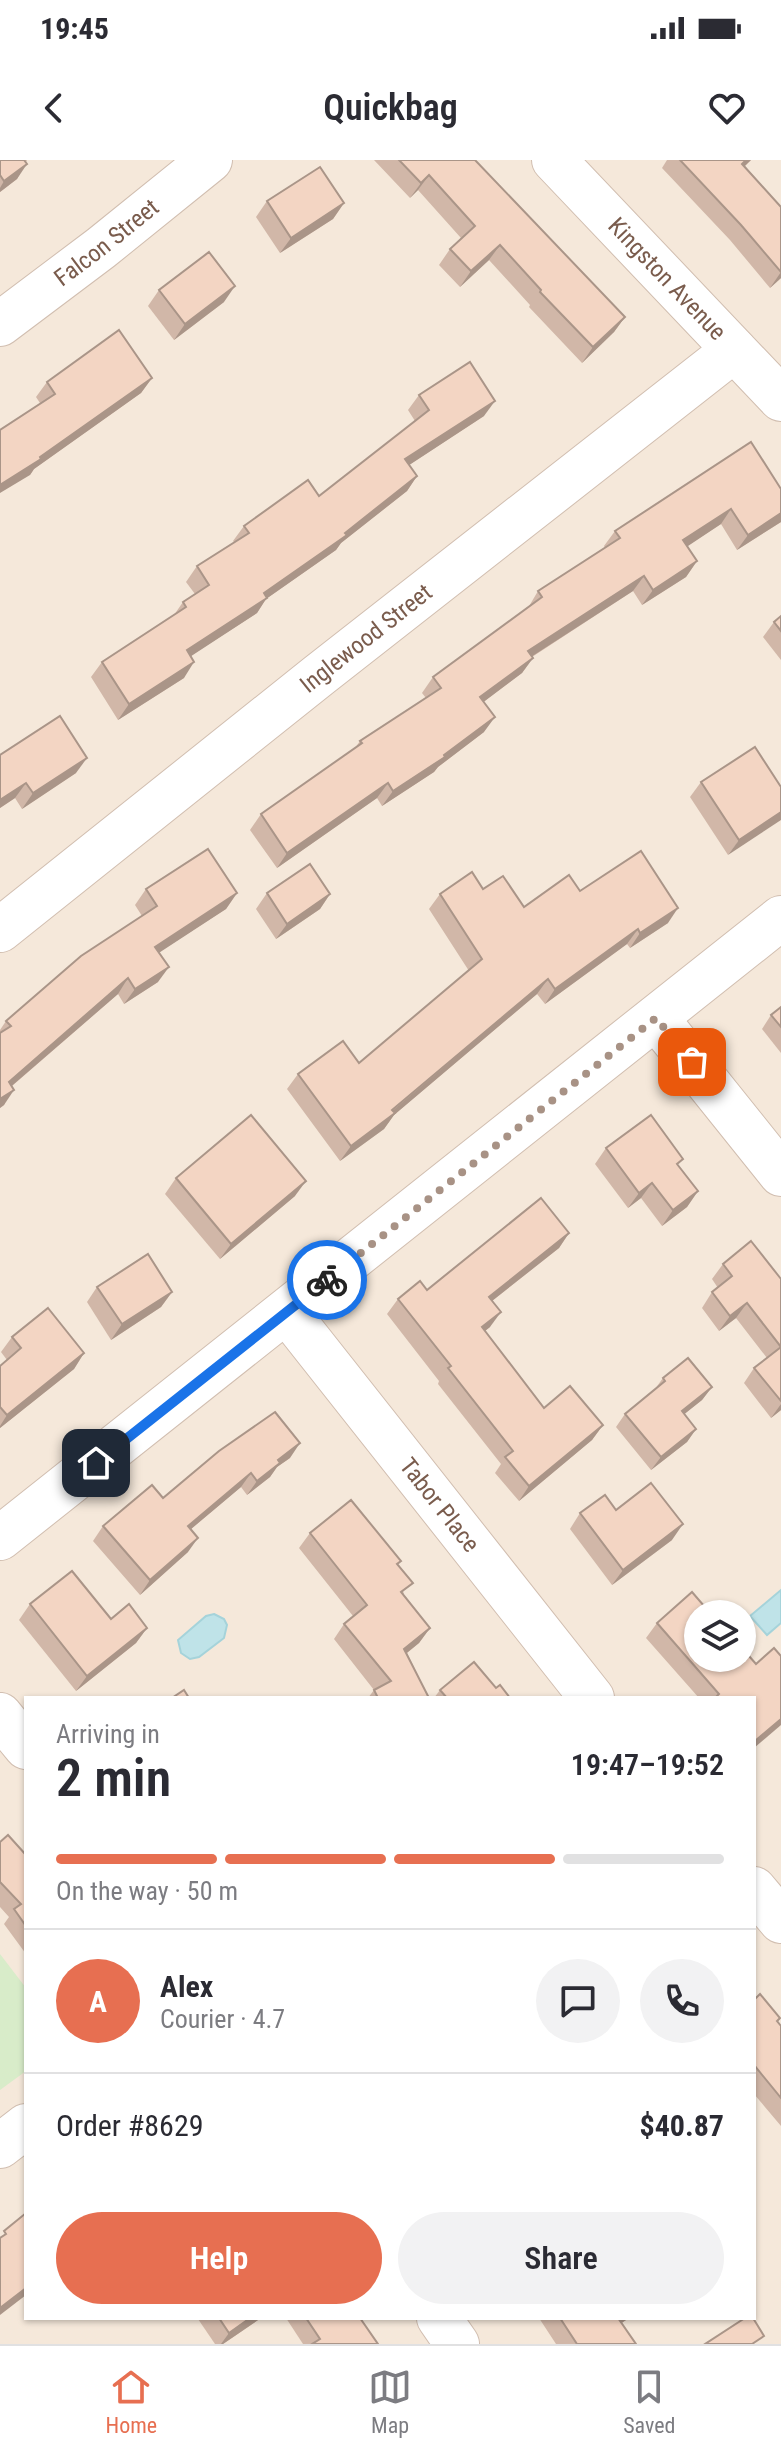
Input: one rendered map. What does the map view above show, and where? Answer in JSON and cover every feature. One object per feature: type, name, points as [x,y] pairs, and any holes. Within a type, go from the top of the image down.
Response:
[{"type":"street","name":"Falcon Street","points":[[0,324],[210,160]]},
{"type":"street","name":"Kingston Avenue","points":[[554,160],[781,399]]},
{"type":"street","name":"Inglewood Street","points":[[0,930],[734,350]]},
{"type":"street","points":[[0,1538],[781,918]]},
{"type":"street","points":[[656,1018],[781,1174]]},
{"type":"street","name":"Tabor Place","points":[[287,1312],[590,1696]]},
{"type":"street","points":[[0,1715],[24,1745]]},
{"type":"street","points":[[756,1891],[781,1921]]},
{"type":"street","points":[[0,2146],[24,2128]]},
{"type":"street","points":[[440,2320],[457,2344]]},
{"type":"shaded area","points":[[0,160],[781,160],[781,2344],[0,2344]]},
{"type":"green space","points":[[0,1954],[24,1985],[24,2072],[0,2090]]},
{"type":"water","points":[[781,1590],[781,1623],[767,1635],[756,1623],[756,1611]]},
{"type":"water","points":[[214,1614],[224,1619],[227,1625],[224,1638],[199,1657],[190,1659],[181,1653],[178,1640],[206,1616]]},
{"type":"building","points":[[0,160],[24,160],[27,164],[4,181],[0,175]]},
{"type":"building","points":[[399,160],[475,160],[625,317],[593,347],[500,245],[471,271],[450,249],[475,226],[429,175],[421,183]]},
{"type":"building","points":[[680,160],[746,160],[742,164],[781,207],[781,272],[741,225]]},
{"type":"building","points":[[320,167],[344,203],[291,238],[267,201]]},
{"type":"building","points":[[209,252],[235,286],[185,324],[159,290]]},
{"type":"building","points":[[119,330],[152,378],[0,485],[0,430],[55,394],[47,382]]},
{"type":"building","points":[[470,362],[495,401],[405,459],[417,476],[345,533],[347,535],[264,593],[267,598],[187,650],[194,662],[129,704],[102,662],[186,607],[183,602],[209,585],[197,566],[249,533],[244,526],[308,480],[319,496],[429,410],[419,395]]},
{"type":"building","points":[[751,442],[781,489],[781,513],[748,535],[731,509],[683,540],[697,561],[653,590],[644,576],[528,651],[533,658],[480,697],[495,717],[445,757],[393,791],[388,783],[287,853],[261,814],[362,743],[360,741],[441,688],[433,677],[542,597],[538,591],[620,538],[615,531]]},
{"type":"building","points":[[781,616],[781,631],[774,622]]},
{"type":"building","points":[[60,716],[87,758],[33,793],[26,783],[0,800],[0,755]]},
{"type":"building","points":[[755,747],[781,787],[781,812],[739,840],[701,782]]},
{"type":"building","points":[[208,849],[237,893],[155,947],[169,967],[135,989],[128,978],[9,1082],[14,1090],[0,1099],[0,1033],[11,1026],[6,1021],[81,956],[157,906],[146,889]]},
{"type":"building","points":[[641,851],[678,908],[640,933],[638,929],[555,989],[548,979],[392,1110],[395,1113],[351,1146],[298,1074],[343,1041],[359,1063],[482,959],[440,894],[472,872],[483,889],[503,876],[524,907],[569,875],[580,891]]},
{"type":"building","points":[[310,864],[330,894],[287,924],[267,893]]},
{"type":"building","points":[[781,1007],[781,1027],[771,1015]]},
{"type":"building","points":[[251,1115],[306,1181],[231,1244],[176,1178]]},
{"type":"building","points":[[651,1115],[683,1159],[677,1164],[698,1191],[673,1210],[652,1183],[639,1193],[606,1148]]},
{"type":"building","points":[[541,1198],[569,1233],[489,1297],[501,1312],[482,1327],[544,1408],[570,1386],[603,1425],[529,1486],[505,1457],[513,1451],[398,1299],[420,1281],[427,1290]]},
{"type":"building","points":[[751,1241],[781,1279],[781,1347],[747,1303],[730,1316],[712,1292],[732,1276],[723,1264]]},
{"type":"building","points":[[148,1254],[172,1292],[122,1324],[97,1287]]},
{"type":"building","points":[[48,1308],[84,1353],[7,1415],[0,1407],[0,1366],[21,1348],[12,1337]]},
{"type":"building","points":[[781,1347],[781,1401],[754,1368]]},
{"type":"building","points":[[688,1358],[712,1387],[682,1411],[696,1429],[661,1457],[625,1414]]},
{"type":"building","points":[[275,1412],[300,1443],[257,1481],[251,1473],[188,1526],[198,1538],[150,1580],[103,1526],[152,1485],[163,1498],[219,1451]]},
{"type":"building","points":[[651,1483],[683,1524],[623,1570],[580,1513],[605,1495],[616,1510]]},
{"type":"building","points":[[351,1500],[401,1561],[397,1564],[413,1583],[401,1592],[430,1628],[404,1649],[428,1696],[377,1696],[374,1690],[391,1681],[344,1624],[367,1605],[310,1533]]},
{"type":"building","points":[[72,1571],[111,1619],[129,1604],[147,1628],[87,1676],[30,1604]]},
{"type":"building","points":[[692,1592],[699,1600],[684,1600],[684,1654],[657,1623]]},
{"type":"building","points":[[774,1648],[781,1656],[781,1719],[756,1740],[756,1696],[717,1696],[719,1694],[700,1672],[756,1672],[756,1664]]},
{"type":"building","points":[[474,1662],[496,1688],[500,1685],[508,1696],[445,1696],[440,1690]]},
{"type":"building","points":[[8,1835],[24,1853],[24,1923],[14,1909],[21,1904],[0,1882],[0,1842]]},
{"type":"building","points":[[760,1994],[780,2018],[777,2021],[781,2026],[781,2098],[756,2067],[756,1998]]},
{"type":"building","points":[[24,2215],[24,2290],[0,2308],[0,2238],[6,2234],[4,2231]]},
{"type":"building","points":[[220,2320],[247,2320],[229,2333]]},
{"type":"building","points":[[307,2320],[361,2320],[378,2344],[312,2344],[320,2339]]},
{"type":"building","points":[[561,2320],[619,2320],[636,2344],[577,2344]]},
{"type":"building","points":[[742,2320],[754,2320],[764,2336],[752,2344],[705,2344]]},
{"type":"way so far","points":[[327,1280],[656,1018],[692,1062]]},
{"type":"route","points":[[96,1463],[327,1280]]}]
